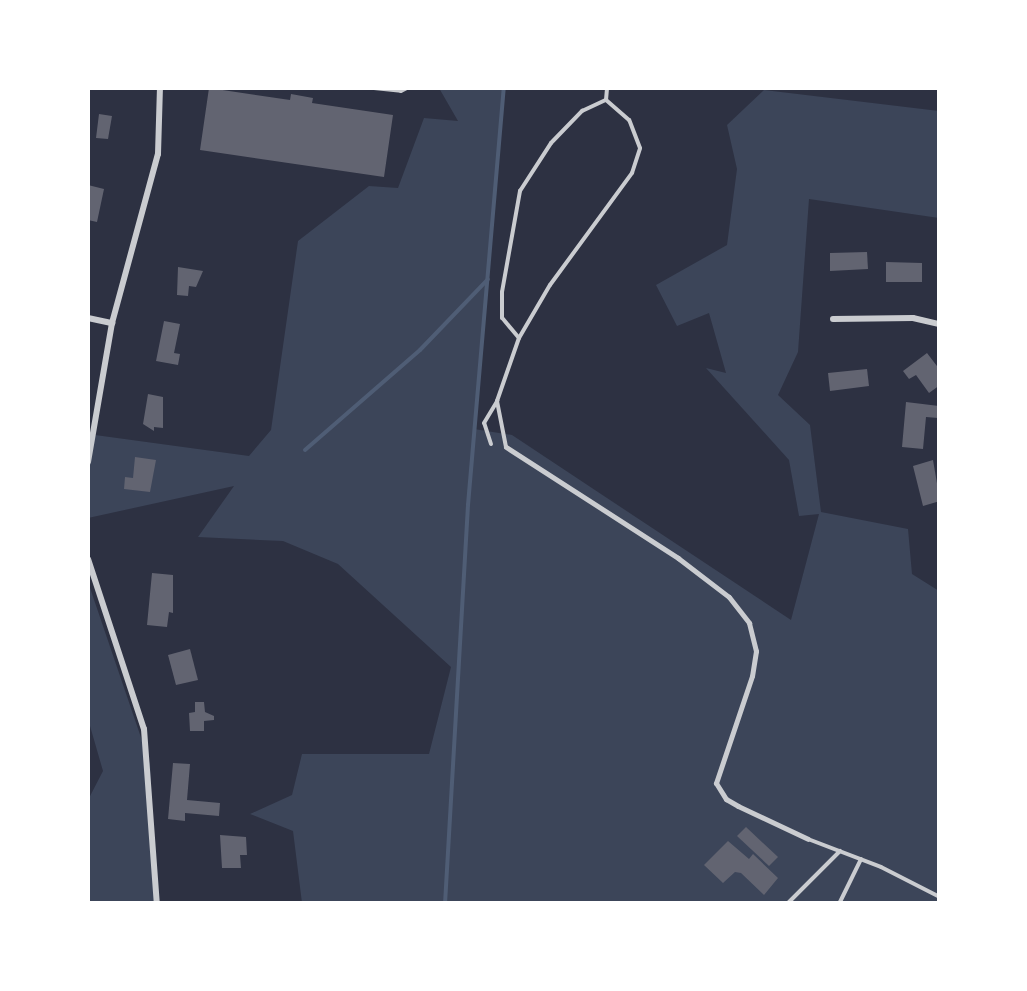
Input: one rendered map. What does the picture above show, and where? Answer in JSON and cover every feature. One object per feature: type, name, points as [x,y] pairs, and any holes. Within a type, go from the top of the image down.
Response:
[{"type":"street","points":[[88,462],[112,323],[158,154],[160,88]]},
{"type":"street","points":[[88,318],[112,323]]},
{"type":"street","points":[[833,320],[914,318],[940,324]]},
{"type":"street","points":[[506,447],[678,558],[729,597],[749,623],[756,651],[716,783],[726,798],[738,806],[808,839]]},
{"type":"street","points":[[88,559],[144,730],[157,904]]},
{"type":"lane","points":[[374,88],[407,88]]},
{"type":"lane","points":[[491,444],[484,423],[497,401],[519,338],[550,284],[632,173],[640,148],[638,132],[606,100],[607,88]]},
{"type":"lane","points":[[519,338],[502,318],[502,292],[520,191],[551,143],[582,112],[606,100]]},
{"type":"lane","points":[[497,401],[506,447]]},
{"type":"lane","points":[[808,839],[861,859],[940,897]]},
{"type":"lane","points":[[787,904],[840,851]]},
{"type":"lane","points":[[840,904],[861,859]]},
{"type":"shaded area","points":[[439,88],[505,88],[474,429],[512,435],[791,620],[819,514],[799,516],[789,460],[706,368],[726,373],[709,313],[677,326],[656,285],[727,245],[737,169],[727,125],[764,90],[939,111],[939,218],[809,199],[798,352],[778,395],[810,425],[821,512],[908,529],[912,574],[939,591],[939,903],[302,903],[293,831],[250,814],[292,795],[302,754],[429,754],[451,667],[338,564],[283,541],[198,537],[234,486],[88,518],[88,471],[95,435],[249,456],[271,430],[298,241],[369,186],[398,188],[424,118],[458,121]]},
{"type":"shaded area","points":[[88,582],[150,764],[157,903],[88,903],[88,800],[103,771],[88,719]]},
{"type":"building","points":[[209,88],[290,100],[291,94],[313,98],[312,103],[393,115],[384,177],[200,150]]},
{"type":"building","points":[[99,114],[112,116],[108,139],[96,138]]},
{"type":"building","points":[[88,185],[104,189],[97,222],[88,220]]},
{"type":"building","points":[[867,252],[868,269],[830,271],[830,253]]},
{"type":"building","points":[[886,262],[922,263],[922,282],[886,282]]},
{"type":"building","points":[[178,267],[203,271],[196,287],[189,286],[188,296],[177,295]]},
{"type":"building","points":[[164,321],[180,324],[174,353],[180,354],[178,365],[156,361]]},
{"type":"building","points":[[927,353],[940,370],[940,385],[929,393],[916,375],[909,379],[903,371]]},
{"type":"building","points":[[867,369],[869,386],[830,391],[828,373]]},
{"type":"building","points":[[148,394],[163,397],[163,428],[154,427],[154,431],[143,424]]},
{"type":"building","points":[[906,402],[939,406],[938,418],[926,417],[923,449],[902,447]]},
{"type":"building","points":[[135,457],[156,460],[150,492],[124,489],[125,477],[133,478]]},
{"type":"building","points":[[933,460],[940,501],[923,506],[913,466]]},
{"type":"building","points":[[152,573],[173,575],[173,613],[169,612],[167,627],[147,625]]},
{"type":"building","points":[[190,649],[198,680],[176,685],[168,655]]},
{"type":"building","points":[[195,702],[204,702],[205,712],[214,716],[214,720],[204,721],[204,731],[190,731],[189,713],[195,712]]},
{"type":"building","points":[[173,763],[190,764],[187,800],[220,803],[219,816],[185,813],[185,821],[168,819]]},
{"type":"building","points":[[746,827],[778,857],[769,866],[737,836]]},
{"type":"building","points":[[220,835],[246,837],[247,855],[240,855],[241,868],[222,868]]},
{"type":"building","points":[[728,841],[749,859],[753,854],[778,878],[764,895],[741,873],[735,872],[723,883],[704,865]]},
{"type":"waterway","points":[[445,904],[468,505],[504,88]]},
{"type":"waterway","points":[[305,450],[420,350],[488,279]]}]
